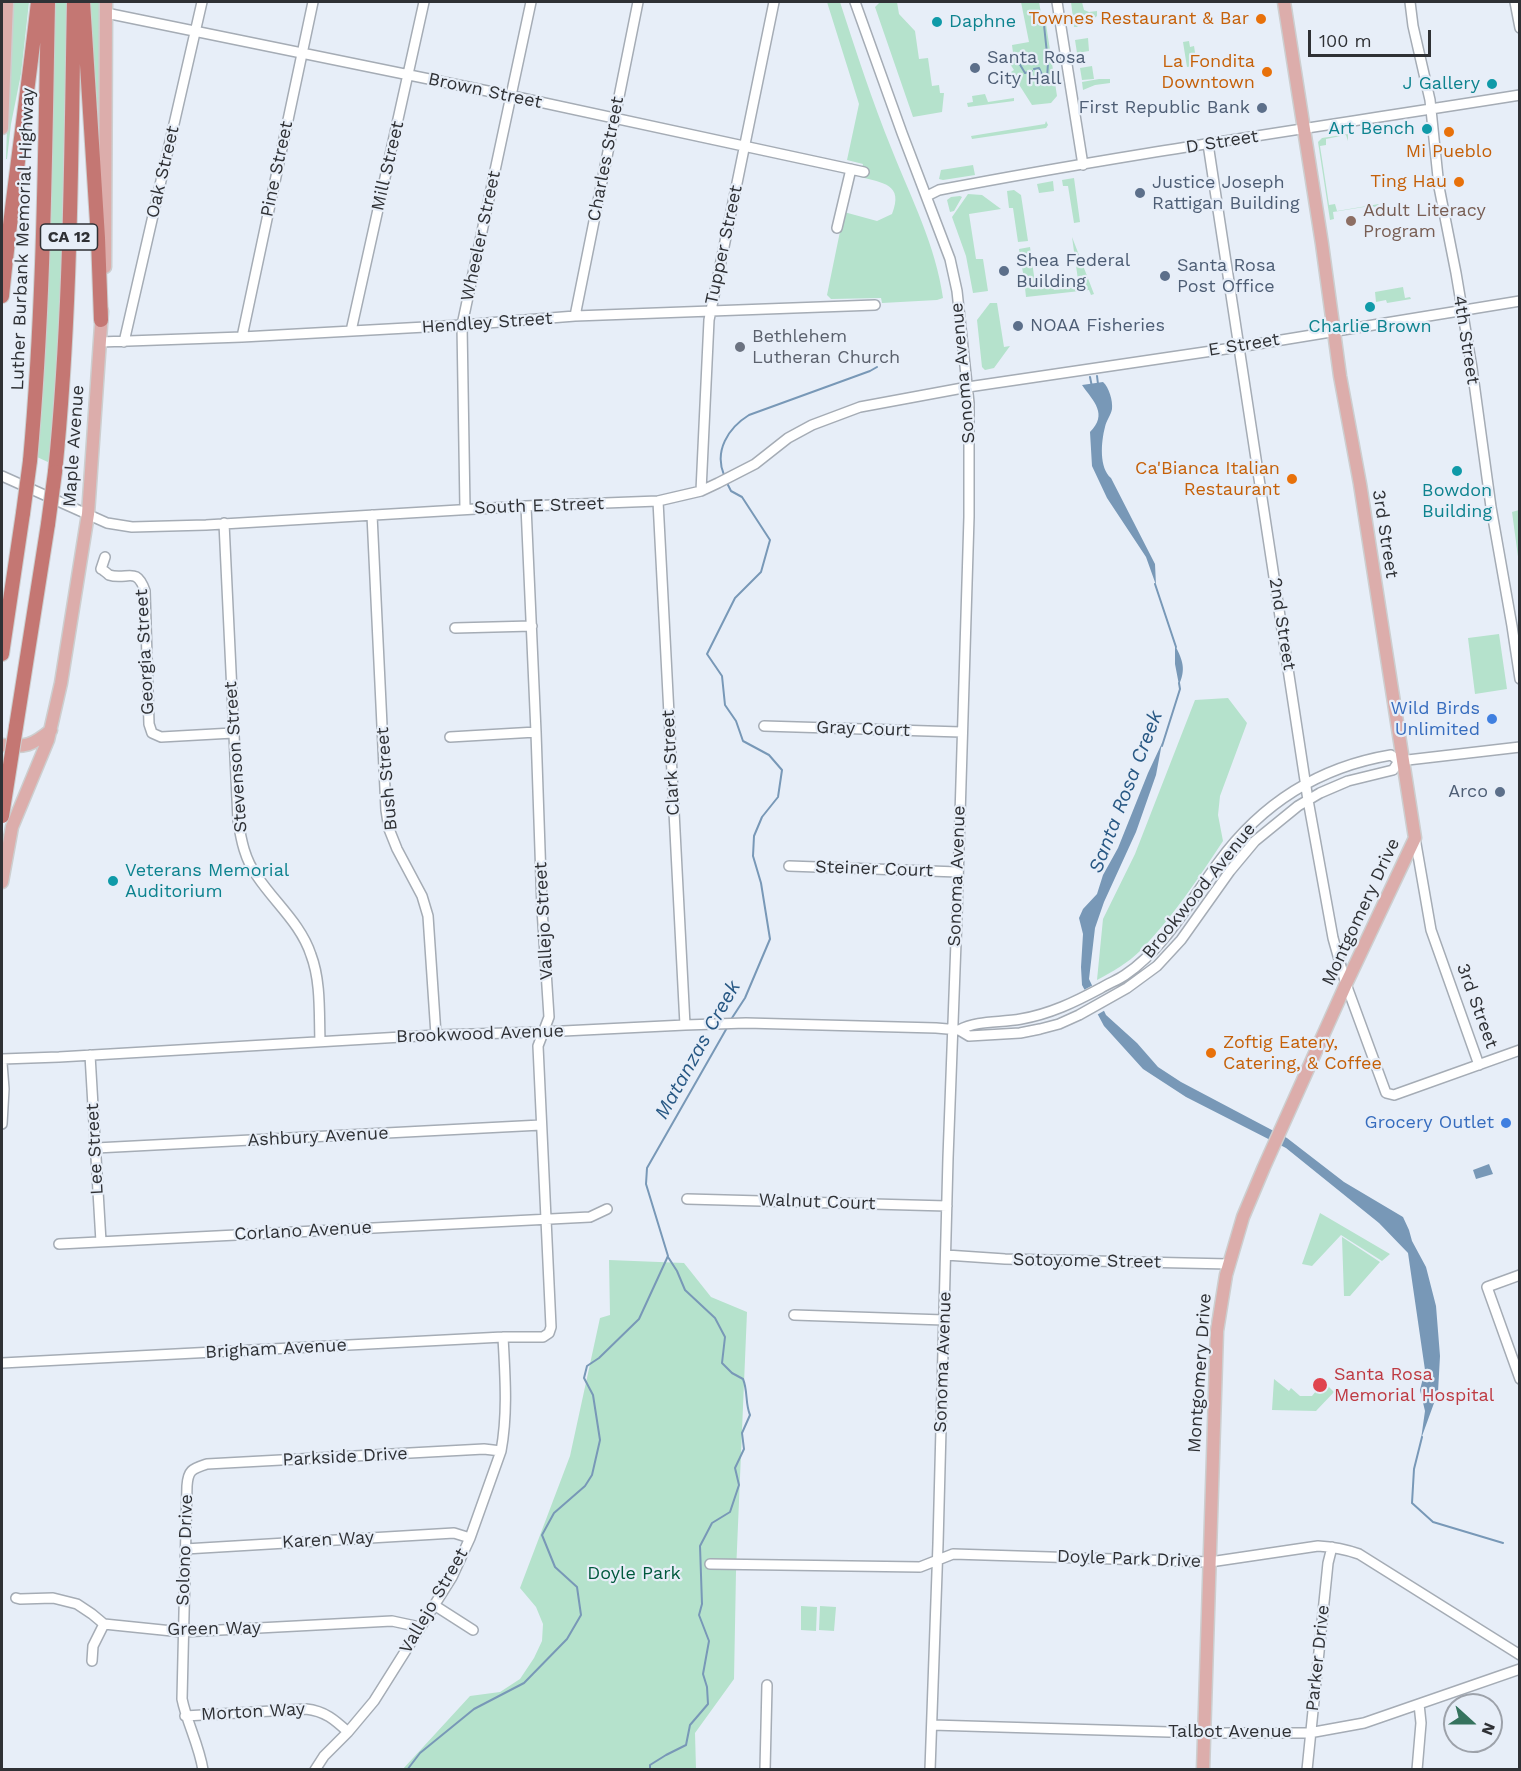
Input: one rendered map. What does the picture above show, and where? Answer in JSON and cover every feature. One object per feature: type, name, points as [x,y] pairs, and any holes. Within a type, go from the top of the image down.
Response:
[{"type":"highway","points":[[2,296],[38,2]]},
{"type":"highway","name":"Luther Burbank Memorial Highway","points":[[2,654],[30,461],[38,371],[48,2]]},
{"type":"highway","name":"CA 12","points":[[2,816],[48,524],[63,387],[68,298],[74,2]]},
{"type":"highway","points":[[82,2],[98,238],[101,320]]},
{"type":"main road","points":[[2,128],[7,2]]},
{"type":"main road","name":"3rd Street","points":[[1284,2],[1402,761],[1416,838]]},
{"type":"main road","name":"Maple Avenue","points":[[2,882],[12,826],[45,750],[62,683],[88,514],[105,259],[106,7]]},
{"type":"main road","points":[[2,745],[23,747],[35,742],[51,730]]},
{"type":"main road","name":"Montgomery Drive","points":[[1203,1770],[1217,1331],[1229,1263],[1243,1217],[1264,1167],[1346,984],[1416,838]]},
{"type":"street","name":"Oak Street","points":[[124,342],[202,2]]},
{"type":"street","name":"Pine Street","points":[[242,337],[313,2]]},
{"type":"street","name":"Mill Street","points":[[351,331],[424,2]]},
{"type":"street","name":"Wheeler Street","points":[[465,509],[462,325],[531,2]]},
{"type":"street","name":"Charles Street","points":[[575,316],[638,2]]},
{"type":"street","name":"Tupper Street","points":[[701,491],[710,312],[774,2]]},
{"type":"street","name":"Sonoma Avenue","points":[[855,2],[950,259],[957,291],[968,387],[970,428],[961,732],[956,1030],[947,1206],[930,1770]]},
{"type":"street","points":[[1057,2],[1083,165]]},
{"type":"street","name":"4th Street","points":[[1410,2],[1431,110],[1439,188],[1472,368],[1491,507],[1516,630],[1520,679]]},
{"type":"street","points":[[1515,2],[1520,28]]},
{"type":"street","name":"Brown Street","points":[[106,7],[302,54],[512,96],[864,172]]},
{"type":"street","name":"D Street","points":[[927,196],[939,190],[1083,165],[1520,95]]},
{"type":"street","name":"2nd Street","points":[[1208,144],[1308,800],[1332,938],[1346,984],[1386,1093],[1394,1095],[1479,1065]]},
{"type":"street","points":[[837,228],[850,169]]},
{"type":"street","name":"E Street","points":[[968,387],[1239,347],[1520,301]]},
{"type":"street","name":"Hendley Street","points":[[100,342],[462,325],[575,316],[875,305]]},
{"type":"street","name":"South E Street","points":[[88,514],[114,525],[132,527],[658,501],[701,491],[738,474],[755,464],[788,438],[812,425],[860,407],[968,387]]},
{"type":"street","points":[[2,476],[88,514]]},
{"type":"street","name":"Clark Street","points":[[658,501],[685,1025]]},
{"type":"street","name":"Vallejo Street","points":[[526,506],[542,909],[549,1017],[538,1046],[551,1327],[549,1333]]},
{"type":"street","name":"Bush Street","points":[[372,515],[386,810],[389,829],[397,849],[422,896],[429,916],[436,1035]]},
{"type":"street","name":"Stevenson Street","points":[[224,523],[232,733],[238,820],[248,860],[256,876],[291,919],[311,954],[316,973],[320,1041]]},
{"type":"street","name":"Georgia Street","points":[[105,557],[101,569],[108,575],[133,575],[141,580],[145,591],[149,724],[152,733],[160,737],[232,733]]},
{"type":"street","points":[[455,628],[532,626]]},
{"type":"street","name":"Gray Court","points":[[764,726],[961,732]]},
{"type":"street","points":[[450,737],[536,732]]},
{"type":"street","name":"Brookwood Avenue","points":[[956,1030],[969,1024],[1019,1020],[1047,1014],[1125,975],[1147,957],[1170,932],[1218,863],[1243,832],[1263,813],[1306,783],[1366,759],[1391,755],[1402,761],[1520,747]]},
{"type":"street","name":"Brookwood Avenue","points":[[2,1059],[436,1035],[746,1023],[956,1030],[969,1036],[1020,1033],[1059,1024],[1127,988],[1157,966],[1181,940],[1230,871],[1255,842],[1298,806],[1348,781],[1393,770],[1402,761]]},
{"type":"street","name":"3rd Street","points":[[1416,838],[1431,930],[1479,1065]]},
{"type":"street","name":"Steiner Court","points":[[789,866],[958,872]]},
{"type":"street","points":[[1479,1065],[1520,1050]]},
{"type":"street","name":"Lee Street","points":[[90,1055],[100,1242]]},
{"type":"street","points":[[2,1064],[4,1089],[2,1124]]},
{"type":"street","name":"Ashbury Avenue","points":[[96,1148],[541,1125]]},
{"type":"street","name":"Walnut Court","points":[[687,1199],[947,1206]]},
{"type":"street","name":"Corlano Avenue","points":[[59,1244],[590,1217],[607,1209]]},
{"type":"street","name":"Sotoyome Street","points":[[946,1256],[1229,1263]]},
{"type":"street","points":[[1520,1275],[1487,1287],[1520,1378]]},
{"type":"street","points":[[794,1315],[944,1320]]},
{"type":"street","name":"Brigham Avenue","points":[[2,1363],[503,1337],[543,1337],[549,1333]]},
{"type":"street","name":"Vallejo Street","points":[[315,1770],[324,1756],[374,1701],[452,1577],[470,1538],[501,1451],[506,1411],[503,1337]]},
{"type":"street","name":"Parkside Drive","points":[[190,1471],[207,1464],[484,1449],[501,1451]]},
{"type":"street","name":"Solono Drive","points":[[190,1471],[187,1486],[182,1699],[185,1716],[200,1754],[203,1770]]},
{"type":"street","name":"Karen Way","points":[[185,1549],[454,1533],[470,1538]]},
{"type":"street","name":"Doyle Park Drive","points":[[710,1564],[921,1567],[953,1554],[1210,1562],[1318,1546],[1332,1547],[1359,1554],[1520,1655]]},
{"type":"street","name":"Parker Drive","points":[[1307,1770],[1328,1563],[1332,1547]]},
{"type":"street","points":[[16,1598],[53,1598],[77,1604],[92,1614],[104,1624],[93,1646],[92,1661]]},
{"type":"street","points":[[434,1605],[473,1630]]},
{"type":"street","name":"Green Way","points":[[104,1624],[182,1632],[392,1621],[420,1627]]},
{"type":"street","name":"Talbot Avenue","points":[[932,1725],[1203,1733],[1310,1733],[1364,1723],[1520,1669]]},
{"type":"street","points":[[765,1770],[767,1685]]},
{"type":"street","points":[[1417,1770],[1421,1723],[1419,1704]]},
{"type":"street","name":"Morton Way","points":[[185,1716],[317,1710],[332,1717],[348,1732]]},
{"type":"green space","points":[[13,2],[29,2],[21,74],[6,159],[11,70]]},
{"type":"green space","points":[[54,2],[67,2],[60,327],[50,463],[37,457],[48,299]]},
{"type":"green space","points":[[90,2],[102,2],[100,145]]},
{"type":"green space","points":[[827,2],[840,2],[864,76],[929,241],[943,298],[882,303],[881,298],[831,299],[827,295],[844,212],[877,221],[892,214],[895,196],[889,186],[860,177],[863,164],[847,160],[859,104]]},
{"type":"green space","points":[[880,2],[897,2],[899,14],[915,31],[919,59],[928,58],[932,86],[939,85],[940,93],[944,93],[942,112],[913,117],[875,7]]},
{"type":"green space","points":[[1021,2],[1039,2],[1043,24],[1046,24],[1057,96],[1051,103],[1032,105],[1011,72],[1014,70],[1008,61],[1014,60],[1012,45],[1029,42]]},
{"type":"green space","points":[[1071,2],[1082,2],[1084,10],[1097,11],[1097,16],[1092,20],[1084,19],[1077,27],[1074,27]]},
{"type":"green space","points":[[1088,38],[1089,51],[1077,53],[1075,40]]},
{"type":"green space","points":[[1189,41],[1190,47],[1194,46],[1196,59],[1192,60],[1193,66],[1187,67],[1183,42]]},
{"type":"green space","points":[[1092,66],[1094,79],[1082,80],[1080,68]]},
{"type":"green space","points":[[1110,79],[1110,83],[1095,85],[1083,90],[1082,82]]},
{"type":"green space","points":[[985,94],[988,102],[1014,98],[1014,101],[968,107],[967,103],[973,102],[972,96]]},
{"type":"green space","points":[[1046,121],[1048,125],[1046,128],[972,139],[971,136],[1045,124]]},
{"type":"green space","points":[[1348,134],[1348,141],[1346,135],[1326,139],[1326,145],[1320,146],[1329,205],[1335,204],[1337,211],[1379,204],[1378,213],[1370,214],[1376,211],[1376,207],[1370,206],[1333,212],[1334,219],[1330,220],[1318,142],[1322,138]]},
{"type":"green space","points":[[973,165],[975,175],[939,179],[941,170]]},
{"type":"green space","points":[[1074,178],[1080,222],[1074,223],[1068,186],[1063,186],[1062,180]]},
{"type":"green space","points":[[1053,181],[1054,191],[1039,193],[1037,184]]},
{"type":"green space","points":[[1014,190],[1021,195],[1028,241],[1018,242],[1013,208],[1009,208],[1007,191]]},
{"type":"green space","points":[[968,194],[982,195],[1001,209],[969,214],[976,259],[983,259],[988,291],[973,293],[966,256],[952,217]]},
{"type":"green space","points":[[962,197],[954,211],[950,212],[947,200]]},
{"type":"green space","points":[[1072,237],[1094,294],[1091,295],[1089,290],[1026,297],[1025,288],[1052,284],[1054,290],[1079,287]]},
{"type":"green space","points":[[1030,247],[1035,283],[1025,285],[1019,249]]},
{"type":"green space","points":[[1403,287],[1405,298],[1410,297],[1411,299],[1387,303],[1386,300],[1376,302],[1375,292]]},
{"type":"green space","points":[[990,303],[997,303],[1004,347],[1010,346],[994,368],[985,370],[982,367],[977,320]]},
{"type":"green space","points":[[1520,510],[1519,564],[1512,512]]},
{"type":"green space","points":[[1499,634],[1507,689],[1475,694],[1468,638]]},
{"type":"green space","points":[[1228,698],[1247,723],[1220,796],[1218,815],[1223,841],[1184,898],[1152,938],[1130,959],[1097,980],[1103,919],[1135,854],[1195,700]]},
{"type":"green space","points":[[1320,1213],[1390,1254],[1382,1261],[1341,1235],[1312,1266],[1302,1264]]},
{"type":"green space","points":[[1342,1237],[1380,1262],[1350,1296],[1344,1296]]},
{"type":"green space","name":"Doyle Park","points":[[609,1260],[684,1263],[711,1297],[747,1312],[734,1679],[695,1733],[696,1769],[402,1770],[470,1696],[500,1692],[520,1679],[542,1641],[543,1624],[536,1607],[520,1588],[570,1456],[600,1318],[610,1315]]},
{"type":"green space","points":[[1274,1379],[1289,1391],[1291,1388],[1300,1396],[1312,1396],[1327,1385],[1334,1392],[1316,1411],[1272,1410]]},
{"type":"green space","points":[[801,1606],[817,1607],[816,1631],[801,1630]]},
{"type":"green space","points":[[820,1606],[836,1607],[834,1631],[819,1630]]},
{"type":"water","points":[[1103,382],[1109,391],[1112,406],[1103,440],[1104,468],[1155,564],[1156,585],[1146,557],[1107,498],[1092,466],[1090,432],[1099,414],[1095,403],[1082,385]]},
{"type":"water","points":[[1175,645],[1183,665],[1179,685],[1175,664]]},
{"type":"water","points":[[1162,743],[1156,775],[1136,832],[1104,902],[1095,928],[1089,979],[1106,1015],[1137,1043],[1158,1067],[1181,1082],[1287,1138],[1344,1182],[1403,1217],[1412,1241],[1426,1267],[1436,1306],[1440,1356],[1438,1392],[1421,1439],[1425,1411],[1420,1390],[1425,1370],[1408,1253],[1379,1223],[1286,1148],[1186,1097],[1143,1069],[1104,1026],[1082,985],[1083,934],[1079,918],[1083,909],[1097,894],[1103,875],[1118,848]]},
{"type":"water","points":[[1489,1164],[1493,1174],[1476,1179],[1473,1170]]},
{"type":"pier","points":[[1095,984],[1107,1009],[1095,1016],[1082,991]]},
{"type":"waterway","points":[[1034,69],[1039,68],[1044,79],[1047,79],[1048,63],[1044,25]]},
{"type":"waterway","points":[[1019,63],[1025,73],[1032,71]]},
{"type":"waterway","name":"Matanzas Creek","points":[[724,475],[721,466],[722,449],[729,433],[741,420],[877,367]]},
{"type":"waterway","name":"Santa Rosa Creek","points":[[1097,376],[1098,384]]},
{"type":"waterway","name":"Santa Rosa Creek","points":[[1090,377],[1092,387]]},
{"type":"waterway","name":"Matanzas Creek","points":[[726,481],[731,491],[742,497],[770,540],[761,572],[735,598],[707,654],[722,676],[725,705],[736,721],[743,741],[769,755],[782,770],[778,797],[762,817],[754,836],[753,856],[761,883],[770,939],[745,998],[730,1021]]},
{"type":"waterway","name":"Santa Rosa Creek","points":[[1155,584],[1176,647]]},
{"type":"waterway","name":"Santa Rosa Creek","points":[[1162,746],[1180,689],[1179,683]]},
{"type":"waterway","name":"Matanzas Creek","points":[[407,1770],[420,1753],[474,1709],[524,1683],[567,1639],[581,1615],[577,1587],[555,1567],[542,1535],[554,1513],[585,1486],[592,1475],[600,1440],[593,1395],[584,1378],[587,1366],[599,1358],[639,1319],[668,1256],[646,1184],[647,1168],[728,1026]]},
{"type":"waterway","points":[[650,1770],[650,1765],[686,1745],[690,1725],[708,1704],[707,1687],[703,1674],[709,1641],[699,1615],[702,1604],[700,1546],[712,1523],[730,1512],[739,1485],[735,1468],[744,1449],[742,1433],[750,1415],[743,1379],[732,1373],[722,1363],[725,1337],[715,1318],[685,1290],[668,1257]]},
{"type":"waterway","name":"Santa Rosa Creek","points":[[1422,1437],[1414,1469],[1412,1503],[1433,1522],[1503,1543]]},
{"type":"place","name":"Townes Restaurant & Bar","points":[[1261,19]]},
{"type":"place","name":"Daphne","points":[[937,22]]},
{"type":"place","name":"Santa Rosa City Hall","points":[[975,68]]},
{"type":"place","name":"La Fondita Downtown","points":[[1267,72]]},
{"type":"place","name":"J Gallery","points":[[1492,84]]},
{"type":"place","name":"First Republic Bank","points":[[1262,108]]},
{"type":"place","name":"Art Bench","points":[[1427,129]]},
{"type":"place","name":"Mi Pueblo","points":[[1449,132]]},
{"type":"place","name":"Ting Hau","points":[[1459,182]]},
{"type":"place","name":"Justice Joseph Rattigan Building","points":[[1140,193]]},
{"type":"place","name":"Adult Literacy Program","points":[[1351,221]]},
{"type":"place","name":"Shea Federal Building","points":[[1004,271]]},
{"type":"place","name":"Santa Rosa Post Office","points":[[1165,276]]},
{"type":"place","name":"Charlie Brown","points":[[1370,307]]},
{"type":"place","name":"NOAA Fisheries","points":[[1018,326]]},
{"type":"place","name":"Bethlehem Lutheran Church","points":[[740,347]]},
{"type":"place","name":"Bowdon Building","points":[[1457,471]]},
{"type":"place","name":"Ca'Bianca Italian Restaurant","points":[[1292,479]]},
{"type":"place","name":"Wild Birds Unlimited","points":[[1492,719]]},
{"type":"place","name":"Arco","points":[[1500,792]]},
{"type":"place","name":"Veterans Memorial Auditorium","points":[[113,881]]},
{"type":"place","name":"Zoftig Eatery, Catering, & Coffee","points":[[1211,1053]]},
{"type":"place","name":"Grocery Outlet","points":[[1506,1123]]},
{"type":"place","name":"Santa Rosa Memorial Hospital","points":[[1320,1385]]}]
